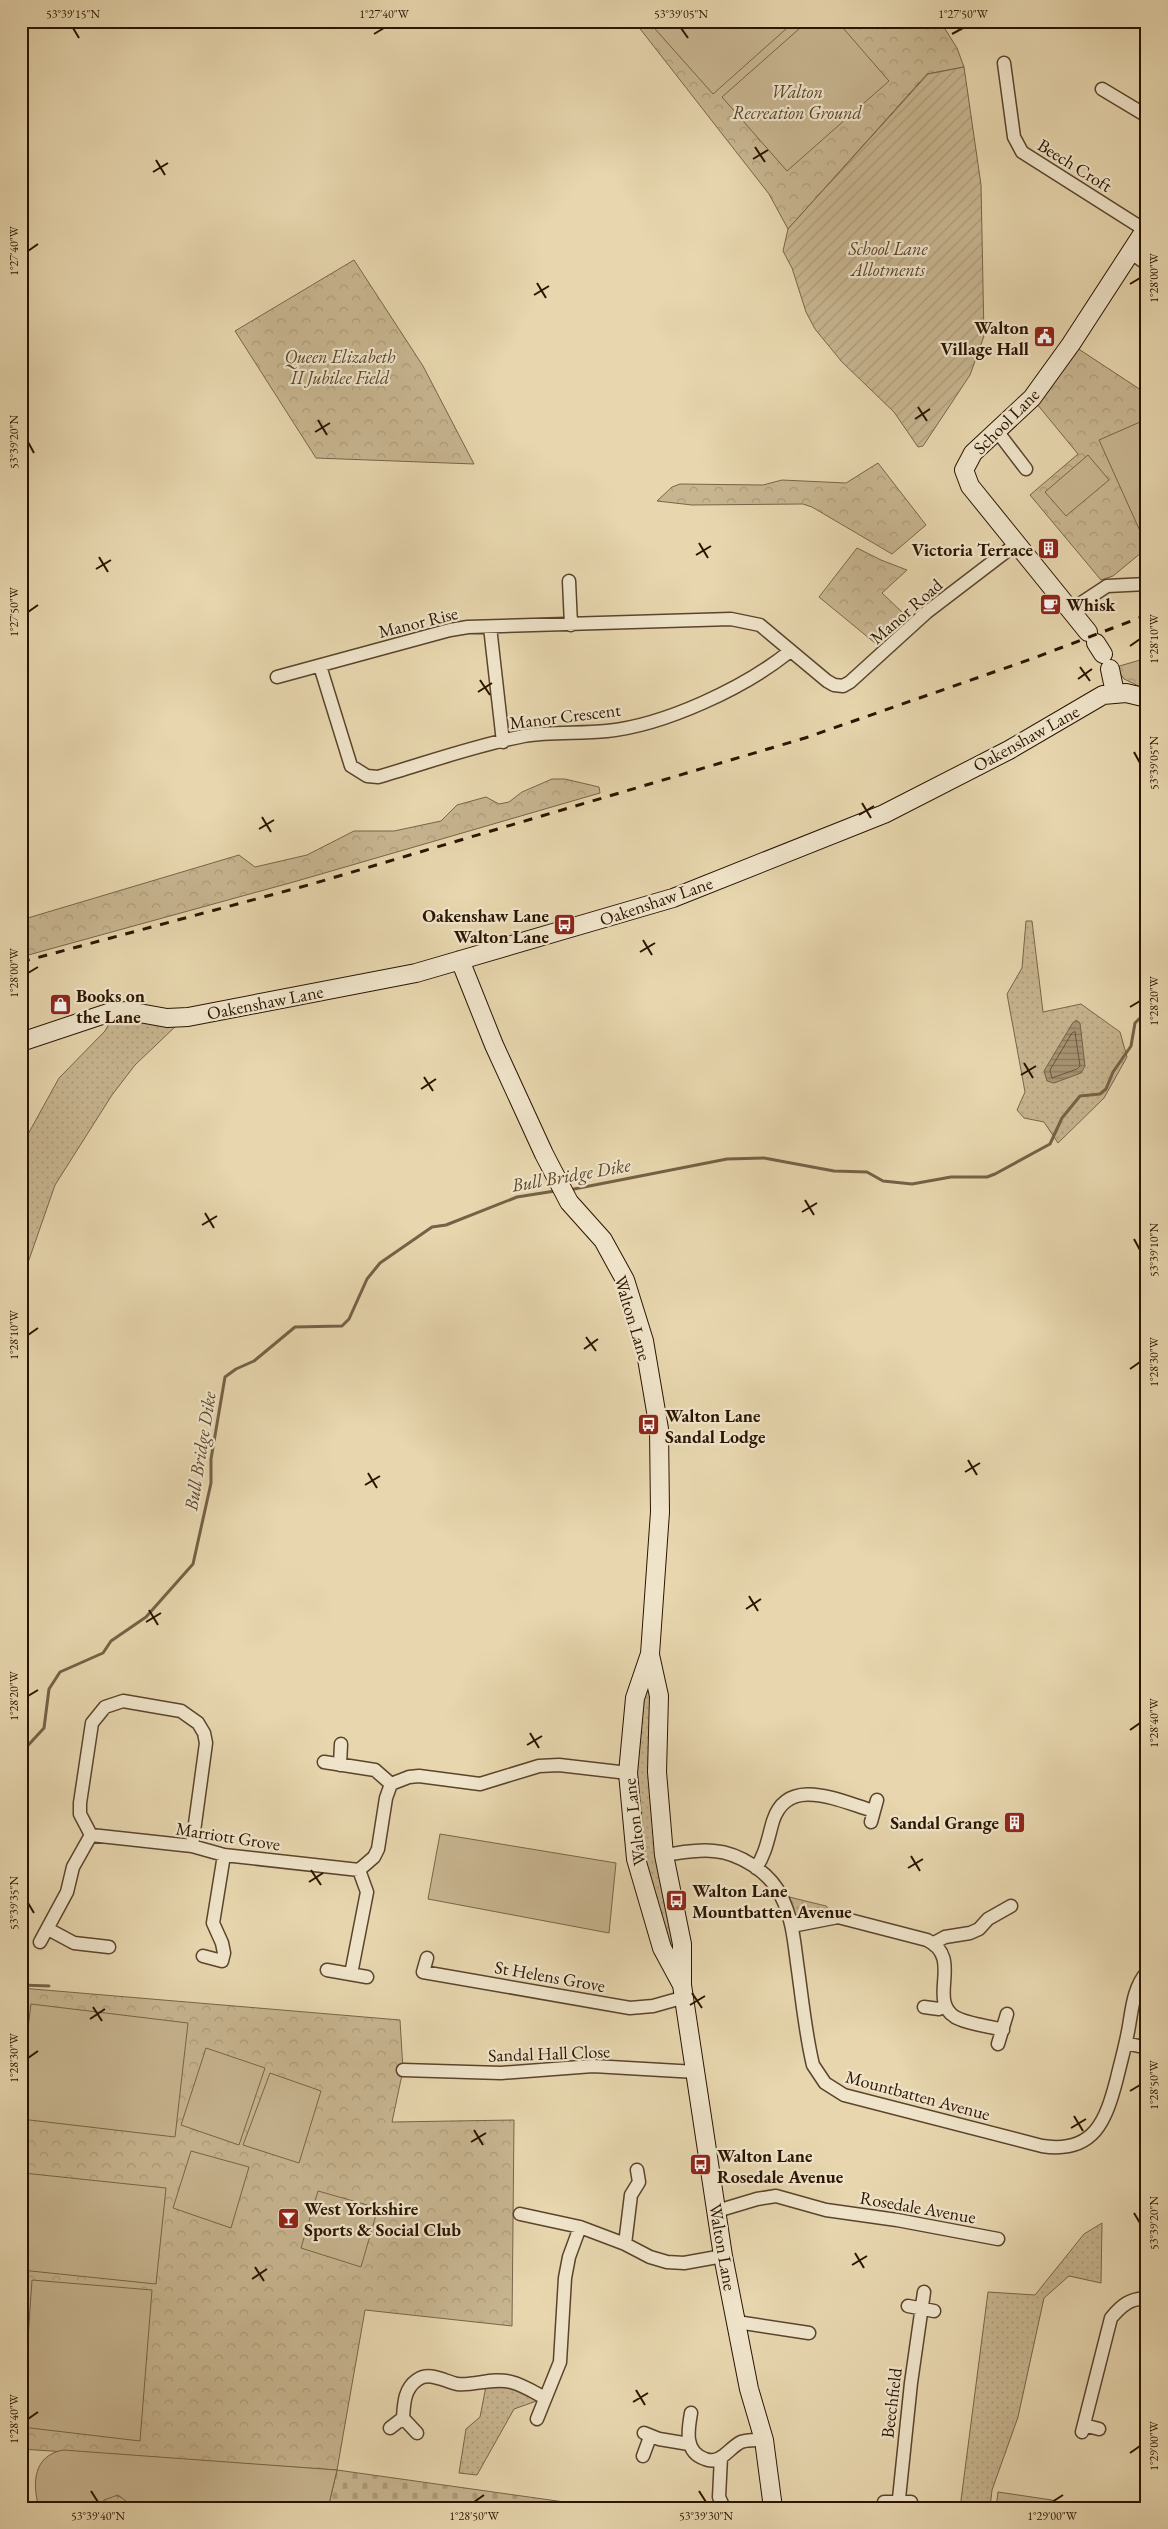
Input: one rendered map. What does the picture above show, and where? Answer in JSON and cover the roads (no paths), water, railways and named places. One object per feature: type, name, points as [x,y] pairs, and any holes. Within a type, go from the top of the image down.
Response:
[{"type":"street","name":"Beech Croft","points":[[1004,63],[1011,82],[1014,137],[1022,152],[1146,228]]},
{"type":"street","points":[[1103,86],[1147,116]]},
{"type":"street","name":"School Lane","points":[[1115,693],[1099,650],[1072,609],[1016,544],[964,476],[964,465],[968,458],[1032,398],[1071,344],[1146,228]]},
{"type":"street","points":[[1130,252],[1147,264]]},
{"type":"street","points":[[997,431],[1025,462]]},
{"type":"street","name":"Manor Road","points":[[843,686],[868,667],[927,612],[1016,544]]},
{"type":"street","points":[[569,581],[571,625]]},
{"type":"street","points":[[1072,609],[1107,586],[1141,588]]},
{"type":"street","name":"Manor Rise","points":[[277,677],[450,630],[731,619],[760,625],[789,652],[827,681],[834,685],[843,686]]},
{"type":"street","points":[[490,627],[503,742]]},
{"type":"street","name":"Manor Crescent","points":[[320,666],[351,766],[367,776],[378,777],[503,742],[540,734],[609,731],[650,721],[701,704],[766,671],[789,652]]},
{"type":"street","points":[[1115,693],[1147,698]]},
{"type":"street","name":"Oakenshaw Lane","points":[[21,1042],[111,1012],[133,1011],[167,1018],[212,1013],[416,973],[672,898],[884,814],[1009,750],[1094,699],[1115,693]]},
{"type":"street","name":"Walton Lane","points":[[460,960],[494,1045],[562,1190],[603,1240],[625,1280],[644,1341],[659,1429],[660,1503],[650,1654],[635,1698],[628,1773],[636,1860],[662,1948],[683,1991]]},
{"type":"street","name":"Walton Lane","points":[[650,1654],[659,1696],[657,1772],[664,1855],[682,1944],[683,1991],[724,2256],[749,2389],[764,2440],[774,2508]]},
{"type":"street","points":[[40,1942],[67,1892],[74,1867],[91,1835],[80,1814],[80,1803],[92,1723],[105,1707],[123,1701],[180,1711],[190,1716],[204,1732],[205,1756],[192,1846]]},
{"type":"street","points":[[340,1765],[341,1744]]},
{"type":"street","points":[[324,1762],[375,1770],[391,1784]]},
{"type":"street","points":[[351,1974],[368,1892],[359,1870],[374,1857],[378,1849],[386,1798],[391,1784],[409,1777],[419,1776],[480,1784],[539,1766],[559,1764],[628,1773],[657,1772]]},
{"type":"street","points":[[756,1868],[765,1853],[777,1811],[792,1796],[808,1793],[874,1811]]},
{"type":"street","name":"Marriott Grove","points":[[91,1835],[192,1846],[224,1855],[359,1870]]},
{"type":"street","name":"Mountbatten Avenue","points":[[664,1855],[689,1851],[714,1851],[729,1854],[756,1868],[781,1895],[792,1926],[813,2065],[825,2084],[844,2095],[1059,2148],[1077,2144],[1099,2128],[1108,2111],[1126,2043],[1134,1997],[1147,1972]]},
{"type":"street","points":[[203,1956],[222,1961],[224,1953],[213,1923],[224,1855]]},
{"type":"street","points":[[636,1860],[664,1855]]},
{"type":"street","points":[[934,1943],[945,1937],[979,1929],[988,1920],[1011,1906]]},
{"type":"street","points":[[792,1926],[838,1917],[918,1937],[934,1943],[945,1964],[943,2002],[945,2006],[956,2018],[1003,2030]]},
{"type":"street","points":[[48,1929],[74,1943],[109,1947]]},
{"type":"street","name":"St Helens Grove","points":[[426,1958],[423,1972],[630,2008],[653,2006],[683,1991]]},
{"type":"street","points":[[326,1970],[366,1978]]},
{"type":"street","points":[[924,2007],[939,2009],[945,2006]]},
{"type":"street","points":[[998,2044],[1007,2014]]},
{"type":"street","points":[[1126,2043],[1147,2048]]},
{"type":"street","name":"Sandal Hall Close","points":[[403,2070],[501,2073],[569,2066],[593,2066],[696,2072]]},
{"type":"street","points":[[626,2244],[631,2195],[639,2182],[637,2170]]},
{"type":"street","name":"Rosedale Avenue","points":[[717,2210],[776,2196],[826,2210],[897,2220],[1001,2239]]},
{"type":"street","points":[[520,2214],[580,2227],[626,2244],[650,2257],[667,2262],[684,2263],[724,2256]]},
{"type":"street","points":[[536,2419],[560,2362],[565,2278],[569,2258],[580,2227]]},
{"type":"street","name":"Beechfield","points":[[884,2502],[902,2504],[911,2383],[928,2310],[924,2292]]},
{"type":"street","points":[[1099,2429],[1083,2429],[1111,2318],[1119,2307],[1136,2298],[1147,2299]]},
{"type":"street","points":[[908,2306],[928,2310]]},
{"type":"street","points":[[737,2322],[809,2333]]},
{"type":"street","points":[[416,2433],[403,2418],[405,2398],[409,2387],[418,2379],[431,2376],[458,2384],[506,2381],[545,2398]]},
{"type":"street","points":[[691,2413],[688,2434],[689,2444],[702,2459],[714,2460],[721,2457],[743,2441],[764,2440]]},
{"type":"street","points":[[390,2428],[403,2418]]},
{"type":"street","points":[[643,2456],[647,2435],[689,2444]]},
{"type":"street","points":[[721,2457],[719,2498],[724,2508]]},
{"type":"water","points":[[1076,1020],[1080,1023],[1085,1066],[1081,1073],[1054,1083],[1047,1081],[1044,1071]]},
{"type":"waterway","name":"Bull Bridge Dike","points":[[569,1190],[727,1159],[764,1158],[834,1171],[867,1172],[883,1181],[912,1184],[951,1177],[987,1177],[1050,1144],[1062,1118],[1080,1096],[1100,1094],[1106,1089],[1113,1072],[1131,1046],[1135,1023],[1147,1011]]},
{"type":"waterway","name":"Bull Bridge Dike","points":[[21,1753],[44,1728],[49,1689],[60,1672],[103,1653],[111,1641],[146,1617],[193,1564],[211,1483],[211,1459],[225,1377],[236,1369],[254,1361],[295,1327],[342,1326],[349,1319],[367,1279],[380,1263],[432,1227],[446,1225],[517,1197],[555,1191]]},
{"type":"waterway","name":"Bull Bridge Dike","points":[[21,1762],[21,1772]]},
{"type":"waterway","points":[[21,1985],[49,1986]]},
{"type":"waterway","points":[[21,2455],[27,2508]]},
{"type":"railway","points":[[21,962],[312,884],[805,738],[1034,658],[1147,615]]},
{"type":"place","name":"Walton Village Hall","points":[[1045,337]]},
{"type":"place","name":"Victoria Terrace","points":[[1049,549]]},
{"type":"place","name":"Whisk","points":[[1050,604]]},
{"type":"place","name":"Oakenshaw Lane Walton Lane","points":[[565,925]]},
{"type":"place","name":"Books on the Lane","points":[[60,1005]]},
{"type":"place","name":"Walton Lane Sandal Lodge","points":[[649,1425]]},
{"type":"place","name":"Sandal Grange","points":[[1015,1822]]},
{"type":"place","name":"Walton Lane Mountbatten Avenue","points":[[676,1900]]},
{"type":"place","name":"Walton Lane Rosedale Avenue","points":[[701,2165]]},
{"type":"place","name":"West Yorkshire Sports & Social Club","points":[[288,2218]]},
{"type":"park label","name":"Walton Recreation Ground","points":[[797,101]]},
{"type":"park label","name":"School Lane Allotments","points":[[888,258]]},
{"type":"park label","name":"Queen Elizabeth II Jubilee Field","points":[[340,366]]}]
